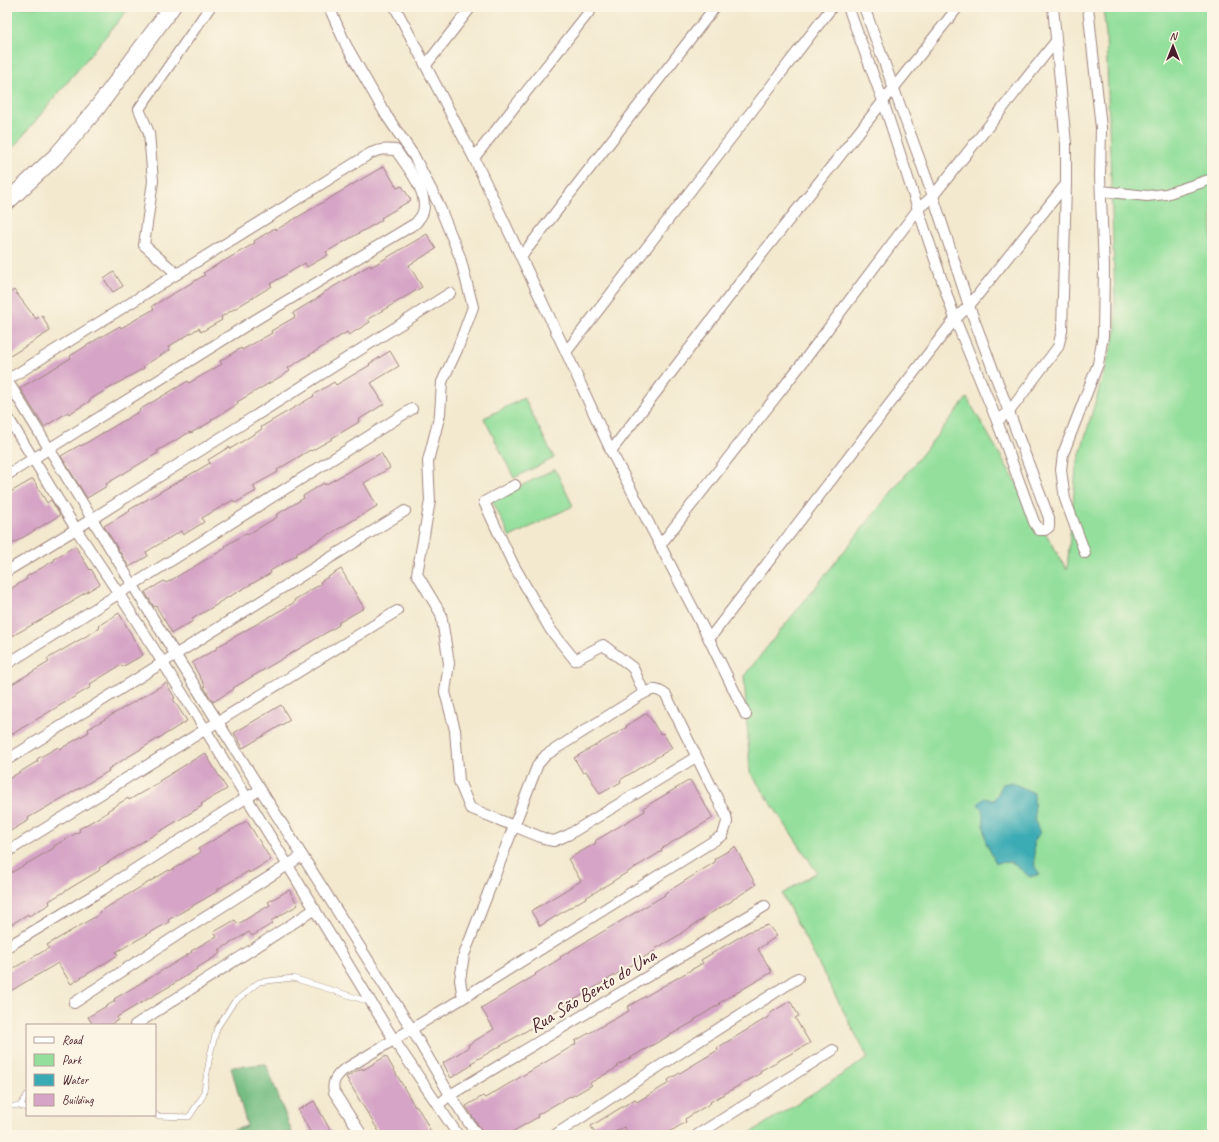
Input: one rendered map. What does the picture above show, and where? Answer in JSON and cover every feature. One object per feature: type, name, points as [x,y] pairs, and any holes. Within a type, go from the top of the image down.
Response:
[{"type":"main road","points":[[7,202],[57,155],[98,108],[172,7]]},
{"type":"street","points":[[177,274],[144,246],[153,181],[149,133],[139,108],[210,7]]},
{"type":"street","points":[[329,7],[346,45],[386,115],[414,156],[438,203],[460,257],[473,307],[457,350],[442,382],[440,414],[428,461],[430,501],[416,574],[442,614],[449,663],[445,692],[455,730],[459,782],[470,808],[548,840],[554,841],[568,835],[696,757]]},
{"type":"street","points":[[395,7],[474,158],[611,451],[661,544],[746,715]]},
{"type":"street","points":[[426,65],[471,7]]},
{"type":"street","points":[[474,158],[593,7]]},
{"type":"street","points":[[521,256],[715,7]]},
{"type":"street","points":[[566,352],[832,7]]},
{"type":"street","points":[[848,7],[884,101],[918,209],[955,318],[997,421],[1034,522],[1039,530],[1045,530],[1049,527],[1049,518],[968,306],[933,196],[864,7]]},
{"type":"street","points":[[611,451],[758,259],[958,7]]},
{"type":"street","points":[[997,421],[1009,412],[1058,347],[1062,331],[1066,144],[1053,7]]},
{"type":"street","points":[[1085,553],[1065,499],[1061,470],[1063,454],[1095,375],[1102,347],[1104,267],[1101,191],[1101,128],[1088,7]]},
{"type":"street","points":[[661,544],[800,366],[918,209],[933,196],[1056,41]]},
{"type":"street","points":[[7,475],[48,448],[255,320],[416,223],[423,213],[424,199],[412,173],[396,150],[387,149],[371,153],[7,380],[48,448],[175,654],[411,1028],[450,1095],[477,1135]]},
{"type":"street","points":[[1101,191],[1147,196],[1166,194],[1212,179]]},
{"type":"street","points":[[709,639],[955,318],[968,306],[1066,184]]},
{"type":"street","points":[[7,571],[450,293]]},
{"type":"street","points":[[7,664],[412,409]]},
{"type":"street","points":[[7,416],[76,529],[120,594],[162,663],[205,729],[394,1040],[458,1135]]},
{"type":"street","points":[[515,485],[484,502],[513,564],[550,629],[575,660],[603,645],[633,668],[644,693]]},
{"type":"street","points":[[7,760],[405,511]]},
{"type":"street","points":[[7,852],[397,610]]},
{"type":"street","points":[[362,1135],[334,1092],[332,1085],[342,1071],[463,998],[723,835],[727,822],[726,816],[666,695],[657,689],[644,693],[546,755],[538,764],[464,955],[460,980],[463,998]]},
{"type":"street","points":[[7,947],[102,890],[260,790]]},
{"type":"street","points":[[74,1002],[302,856]]},
{"type":"street","name":"Rua São Bento do Una","points":[[438,1105],[450,1095],[765,906]]},
{"type":"street","points":[[137,1024],[315,909]]},
{"type":"street","points":[[555,1135],[641,1078],[798,978]]},
{"type":"street","points":[[697,1135],[833,1050]]},
{"type":"lane","points":[[156,1115],[189,1117],[204,1096],[210,1055],[217,1028],[234,1002],[259,982],[293,978],[371,1002]]},
{"type":"lane","points":[[20,1106],[26,1097]]},
{"type":"lane","points":[[7,1106],[26,1108]]},
{"type":"green space","points":[[7,7],[130,7],[7,155]]},
{"type":"green space","points":[[1103,7],[1212,7],[1212,1135],[747,1135],[868,1058],[782,894],[817,872],[750,772],[744,676],[967,398],[1067,570],[1076,468],[1116,331],[1106,34]]},
{"type":"green space","points":[[524,398],[554,458],[514,478],[484,418]]},
{"type":"green space","points":[[555,469],[573,506],[510,537],[492,500]]},
{"type":"green space","points":[[266,1064],[293,1135],[218,1135],[247,1126],[231,1067]]},
{"type":"water","points":[[1011,782],[1034,793],[1035,821],[1040,833],[1034,841],[1035,867],[1040,874],[1030,877],[1011,862],[996,863],[986,843],[982,809],[978,804],[984,798],[994,800],[1003,784]]},
{"type":"building","points":[[384,166],[397,188],[402,186],[411,200],[381,218],[382,220],[326,252],[328,255],[307,267],[305,263],[270,284],[272,286],[221,317],[222,320],[201,332],[199,328],[168,347],[170,350],[143,366],[144,368],[89,400],[90,401],[69,414],[68,412],[44,427],[20,388],[71,358],[70,356],[99,338],[120,326],[121,328],[154,309],[152,306],[205,275],[203,273],[255,243],[254,241],[275,228],[276,230]]},
{"type":"building","points":[[427,234],[436,249],[409,265],[422,287],[368,319],[370,322],[349,335],[347,332],[288,368],[290,371],[237,402],[238,404],[211,420],[212,421],[157,451],[158,453],[106,484],[107,486],[87,498],[61,456],[80,445],[81,446],[188,381],[189,383],[222,364],[220,361],[241,348],[242,350],[272,333],[271,331],[295,317],[293,313],[324,294],[323,293]]},
{"type":"building","points":[[114,272],[123,286],[113,292],[104,279]]},
{"type":"building","points":[[14,290],[36,319],[42,315],[50,331],[7,358],[7,295]]},
{"type":"building","points":[[390,351],[399,366],[371,383],[384,404],[358,420],[359,422],[332,439],[311,451],[310,450],[277,470],[278,472],[253,486],[256,491],[235,503],[233,500],[202,518],[204,522],[183,535],[181,531],[146,552],[148,556],[129,567],[104,526],[210,463],[208,460],[229,447],[230,449],[262,429],[261,427],[314,396],[313,395],[334,382],[336,385]]},
{"type":"building","points":[[381,453],[390,468],[364,483],[377,506],[296,554],[297,555],[270,571],[271,573],[218,603],[192,619],[193,621],[172,633],[156,606],[154,607],[145,592],[164,581],[166,583],[226,548],[225,546],[246,533],[247,535],[277,517],[276,515],[304,498],[303,496],[324,483],[325,485]]},
{"type":"building","points":[[33,479],[47,503],[51,500],[60,515],[7,547],[7,494]]},
{"type":"building","points":[[75,546],[100,584],[73,600],[74,601],[7,639],[7,591]]},
{"type":"building","points":[[341,569],[364,608],[338,623],[339,625],[233,688],[234,689],[213,702],[192,663],[295,602],[294,600],[321,584],[320,582]]},
{"type":"building","points":[[119,613],[143,655],[122,667],[121,665],[90,684],[91,687],[7,737],[7,687],[49,662],[47,659],[100,628],[98,626]]},
{"type":"building","points":[[166,683],[175,698],[173,699],[187,721],[108,769],[109,771],[28,818],[29,820],[7,833],[7,780],[38,761],[37,759],[58,747],[60,749],[89,732],[88,729]]},
{"type":"building","points":[[281,705],[290,720],[243,748],[234,733]]},
{"type":"building","points":[[647,713],[660,734],[663,733],[672,748],[600,794],[586,771],[583,773],[574,758],[627,727],[626,726]]},
{"type":"building","points":[[205,753],[227,789],[201,804],[202,806],[99,868],[100,870],[49,901],[50,904],[29,916],[28,914],[7,927],[7,875],[54,848],[54,846],[80,831],[79,829],[128,798],[129,800],[160,782],[159,781]]},
{"type":"building","points":[[690,780],[713,818],[661,849],[662,851],[540,926],[531,911],[581,881],[568,859],[596,843],[595,841],[645,811],[643,808]]},
{"type":"building","points":[[247,821],[271,860],[218,889],[218,891],[168,920],[169,922],[116,952],[118,955],[71,984],[58,963],[7,993],[7,972],[49,948],[47,945],[100,914],[99,912],[201,852],[198,849]]},
{"type":"building","points":[[735,847],[756,885],[704,917],[705,918],[681,934],[655,949],[656,950],[551,1014],[552,1016],[471,1063],[472,1065],[451,1078],[443,1063],[494,1029],[481,1008],[536,975],[535,974],[561,958],[560,957],[665,895],[664,894],[715,862],[714,859]]},
{"type":"building","points":[[289,890],[298,905],[271,921],[273,923],[252,936],[249,932],[219,950],[221,953],[170,986],[117,1017],[118,1020],[111,1024],[92,1024],[88,1017],[115,1001],[114,999],[217,936],[214,932],[235,920],[238,924],[270,905],[268,902]]},
{"type":"building","points":[[768,925],[777,936],[758,949],[772,972],[719,1003],[720,1004],[694,1020],[695,1021],[590,1083],[592,1085],[537,1115],[538,1117],[507,1135],[484,1135],[466,1106],[483,1096],[485,1098],[576,1044],[575,1041],[629,1011],[627,1007],[703,963],[701,960],[748,932]]},
{"type":"building","points":[[790,1001],[799,1016],[795,1018],[810,1043],[760,1071],[761,1073],[710,1102],[711,1103],[685,1119],[686,1122],[664,1135],[629,1135],[624,1127],[609,1135],[596,1135],[591,1126],[635,1099],[637,1102],[669,1083],[668,1080],[718,1050],[717,1048],[770,1016],[769,1014]]},
{"type":"building","points":[[386,1056],[433,1135],[381,1135],[360,1101],[346,1077],[362,1068],[363,1070]]},
{"type":"building","points":[[314,1101],[333,1135],[312,1135],[298,1110]]}]
